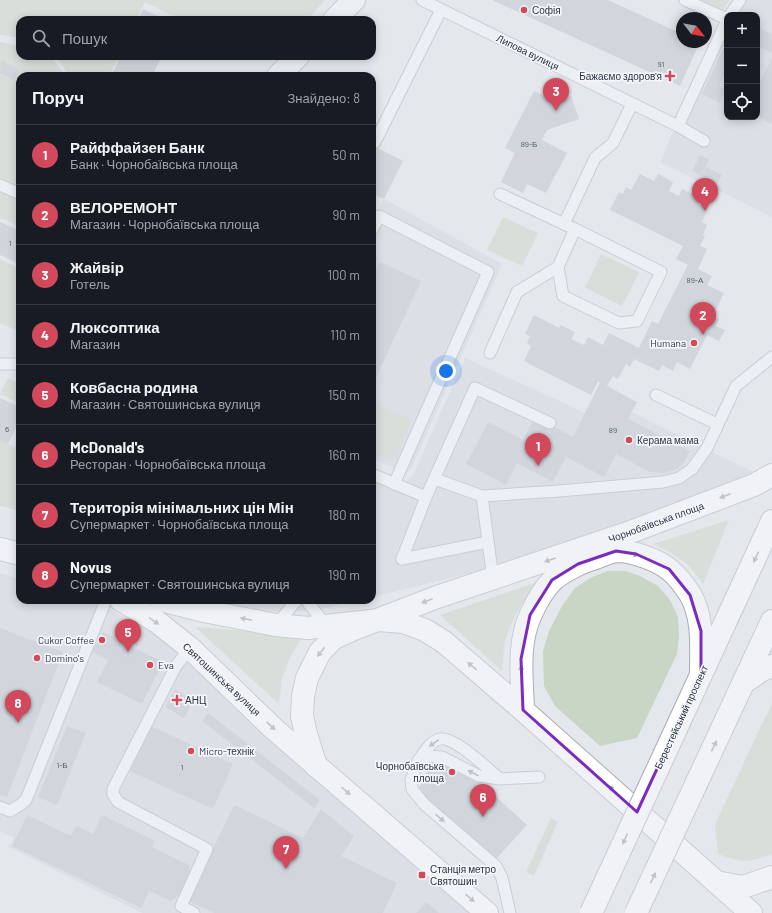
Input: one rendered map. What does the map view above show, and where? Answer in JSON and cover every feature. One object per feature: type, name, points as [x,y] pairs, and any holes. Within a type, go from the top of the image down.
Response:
[{"type":"main road","name":"Чорнобаївська площа","points":[[316,766],[302,716],[303,696],[307,678],[320,652],[334,638],[437,597],[628,533],[754,485],[772,475]]},
{"type":"main road","name":"Берестейський проспект","points":[[591,913],[772,521]]},
{"type":"main road","points":[[0,549],[16,553]]},
{"type":"main road","name":"Чорнобаївська площа","points":[[523,710],[521,658],[524,635],[530,615],[540,596],[552,580],[578,564],[616,551],[636,554],[656,562],[669,569],[682,582],[696,609],[701,631],[701,674]]},
{"type":"main road","name":"Святошинська вулиця","points":[[128,604],[156,621],[190,648],[274,729],[316,766]]},
{"type":"main road","points":[[177,604],[276,625],[308,628],[379,620]]},
{"type":"main road","name":"Чорнобаївська площа","points":[[379,620],[403,622],[425,630],[444,642],[523,710],[751,913]]},
{"type":"main road","points":[[636,913],[772,620]]},
{"type":"main road","points":[[743,683],[762,670],[772,666]]},
{"type":"main road","points":[[316,766],[487,913]]},
{"type":"main road","name":"Чорнобаївська площа","points":[[715,881],[743,887],[772,877]]},
{"type":"street","points":[[338,16],[354,0]]},
{"type":"street","points":[[282,72],[294,60]]},
{"type":"lane","name":"Липова вулиця","points":[[422,0],[678,126],[704,141]]},
{"type":"lane","points":[[685,0],[724,19]]},
{"type":"lane","points":[[732,12],[740,0]]},
{"type":"lane","points":[[376,140],[441,10]]},
{"type":"lane","points":[[678,126],[724,26]]},
{"type":"lane","points":[[564,224],[595,158],[613,143],[632,104]]},
{"type":"lane","points":[[0,185],[16,192]]},
{"type":"lane","points":[[500,194],[575,229],[661,272],[637,321],[619,323],[563,296],[558,267],[575,229]]},
{"type":"lane","points":[[376,222],[379,216],[488,272],[394,484]]},
{"type":"lane","points":[[490,353],[517,292],[558,267]]},
{"type":"lane","points":[[435,479],[482,496],[663,482],[679,478],[692,469],[707,448],[736,386],[772,357]]},
{"type":"lane","points":[[0,364],[16,364]]},
{"type":"lane","points":[[488,542],[402,559],[426,497],[475,388],[550,423]]},
{"type":"lane","points":[[656,395],[717,424]]},
{"type":"lane","points":[[376,476],[426,497]]},
{"type":"lane","points":[[482,496],[493,579]]},
{"type":"lane","points":[[0,807],[10,811],[26,800],[104,604]]},
{"type":"lane","points":[[276,625],[294,604]]},
{"type":"lane","points":[[309,604],[327,626]]},
{"type":"lane","points":[[190,648],[176,666],[113,789],[113,794],[118,802],[206,849],[181,906],[194,913]]},
{"type":"lane","points":[[500,779],[467,751],[448,739],[440,739],[430,745],[418,760],[411,780],[412,789],[424,804],[496,866],[502,878],[510,913]]},
{"type":"lane","points":[[418,760],[429,756],[442,757],[479,776],[500,779],[539,777]]},
{"type":"highlighted area","points":[[616,551],[636,554],[669,569],[690,595],[701,631],[701,674],[637,812],[523,710],[521,659],[530,615],[552,580],[578,564]]},
{"type":"shaded area","points":[[733,0],[772,0],[772,217],[660,162],[710,48],[712,48],[712,43],[724,16],[724,120],[760,120],[760,12],[726,12]]},
{"type":"shaded area","points":[[384,199],[502,264],[411,469],[406,473],[376,461],[376,214]]},
{"type":"shaded area","points":[[465,358],[590,415],[601,397],[753,472],[585,542],[451,578],[376,596],[376,480],[398,489],[413,475]]},
{"type":"shaded area","points":[[0,573],[16,578],[16,604],[98,604],[148,629],[188,660],[476,913],[142,913],[9,847],[14,838],[0,831]]},
{"type":"shaded area","points":[[230,604],[344,604],[318,610],[279,612]]},
{"type":"green space","points":[[0,0],[325,0],[311,16],[173,16],[145,2],[138,16],[16,16],[16,37],[0,35]]},
{"type":"green space","points":[[699,0],[729,0],[723,11]]},
{"type":"green space","points":[[0,42],[16,45],[16,60],[53,60],[63,72],[16,72],[16,225],[0,218]]},
{"type":"green space","points":[[59,60],[117,60],[111,72],[66,72]]},
{"type":"green space","points":[[503,217],[538,233],[522,266],[487,250]]},
{"type":"green space","points":[[601,254],[639,272],[622,306],[585,288]]},
{"type":"green space","points":[[0,259],[16,267],[16,330],[0,323]]},
{"type":"green space","points":[[8,378],[16,381],[16,402],[0,394]]},
{"type":"green space","points":[[376,404],[412,420],[394,461],[376,454]]},
{"type":"green space","points":[[0,441],[15,447],[16,445],[16,510],[0,506]]},
{"type":"green space","points":[[729,520],[703,584],[687,564],[668,551],[653,544]]},
{"type":"green space","points":[[608,571],[626,571],[640,576],[658,586],[670,600],[678,617],[679,636],[677,654],[637,738],[600,746],[555,706],[544,686],[543,651],[549,631],[562,606],[575,588],[592,577]]},
{"type":"green space","points":[[535,583],[515,616],[505,640],[502,671],[440,615]]},
{"type":"green space","points":[[195,627],[303,635],[291,656],[282,679],[279,704]]},
{"type":"green space","points":[[772,703],[772,854],[745,861],[733,859],[718,854],[715,824]]},
{"type":"green space","points":[[551,818],[558,822],[534,876],[526,872]]},
{"type":"building","points":[[492,0],[608,0],[676,31],[676,48],[697,48],[680,86]]},
{"type":"building","points":[[143,9],[158,16],[140,16]]},
{"type":"building","points":[[760,28],[772,34],[772,53],[760,47]]},
{"type":"building","points":[[724,46],[724,75],[719,86],[724,89],[724,93],[720,103],[702,94]]},
{"type":"building","points":[[772,57],[772,124],[760,118],[760,83]]},
{"type":"building","points":[[119,60],[160,60],[154,72],[113,72]]},
{"type":"building","points":[[1,61],[19,69],[16,72],[14,80],[0,73]]},
{"type":"building","points":[[534,91],[554,101],[571,96],[579,119],[547,130],[542,140],[567,153],[546,193],[527,184],[523,193],[501,182],[515,153],[505,148]]},
{"type":"building","points":[[376,147],[403,161],[384,199],[376,195]]},
{"type":"building","points":[[700,155],[709,160],[701,176],[692,171]]},
{"type":"building","points":[[706,167],[722,175],[717,184],[701,176]]},
{"type":"building","points":[[640,174],[654,181],[658,174],[673,182],[669,191],[679,196],[682,189],[701,198],[698,204],[708,209],[702,222],[707,225],[703,235],[705,236],[700,246],[707,249],[698,269],[712,276],[707,285],[724,293],[713,316],[719,319],[716,326],[725,330],[719,341],[707,335],[690,369],[677,362],[673,371],[662,365],[659,371],[634,359],[630,367],[626,364],[618,379],[613,376],[607,386],[637,402],[628,419],[690,451],[684,462],[677,469],[663,473],[650,472],[616,454],[604,477],[566,457],[553,482],[517,463],[506,485],[466,464],[488,422],[523,440],[535,417],[573,437],[600,383],[598,381],[591,395],[524,361],[531,346],[527,343],[530,336],[525,334],[534,315],[559,328],[560,325],[575,332],[571,339],[584,345],[588,337],[603,345],[609,333],[639,348],[652,321],[658,324],[688,265],[676,259],[683,246],[610,210],[619,192],[623,194],[626,187],[631,190]]},
{"type":"building","points":[[0,222],[16,229],[16,262],[0,255]]},
{"type":"building","points":[[380,262],[421,281],[376,377],[376,270]]},
{"type":"building","points":[[0,398],[16,405],[16,427],[8,444],[0,441]]},
{"type":"building","points":[[0,628],[63,652],[7,797],[0,795]]},
{"type":"building","points":[[103,632],[163,662],[142,704],[97,682],[108,660],[92,652]]},
{"type":"building","points":[[175,689],[194,700],[184,718],[165,707]]},
{"type":"building","points":[[208,713],[320,800],[314,808],[202,721]]},
{"type":"building","points":[[67,726],[86,733],[57,805],[38,797]]},
{"type":"building","points":[[151,726],[233,764],[213,809],[130,771]]},
{"type":"building","points":[[433,759],[480,782],[527,825],[495,860],[418,790]]},
{"type":"building","points":[[234,805],[303,838],[321,809],[354,836],[341,856],[397,883],[383,913],[214,913],[188,901]]},
{"type":"building","points":[[27,815],[71,836],[76,826],[93,834],[102,815],[155,841],[152,847],[189,865],[189,879],[183,892],[171,901],[149,891],[141,908],[12,846]]},
{"type":"building","points":[[426,902],[439,913],[416,913]]},
{"type":"place","name":"Софія","points":[[524,10]]},
{"type":"place","name":"Бажаємо здоров'я","points":[[670,76]]},
{"type":"place","name":"Жайвір","points":[[556,111]]},
{"type":"place","name":"Люксоптика","points":[[705,211]]},
{"type":"place","name":"ВЕЛОРЕМОНТ","points":[[703,335]]},
{"type":"place","name":"Humana","points":[[694,343]]},
{"type":"place","name":"Керама мама","points":[[629,440]]},
{"type":"place","name":"Райффайзен Банк","points":[[538,466]]},
{"type":"place","name":"Cukor Coffee","points":[[102,640]]},
{"type":"place","name":"Ковбасна родина","points":[[128,652]]},
{"type":"place","name":"Domino's","points":[[37,658]]},
{"type":"place","name":"Eva","points":[[150,665]]},
{"type":"place","name":"АНЦ","points":[[177,700]]},
{"type":"place","name":"Novus","points":[[18,723]]},
{"type":"place","name":"Micro-технік","points":[[191,751]]},
{"type":"place","name":"Чорнобаївська площа","points":[[452,772]]},
{"type":"place","name":"McDonald's","points":[[483,817]]},
{"type":"place","name":"Територія мінімальних цін Мін","points":[[286,869]]},
{"type":"place","name":"Станція метро Святошин","points":[[422,875]]}]
